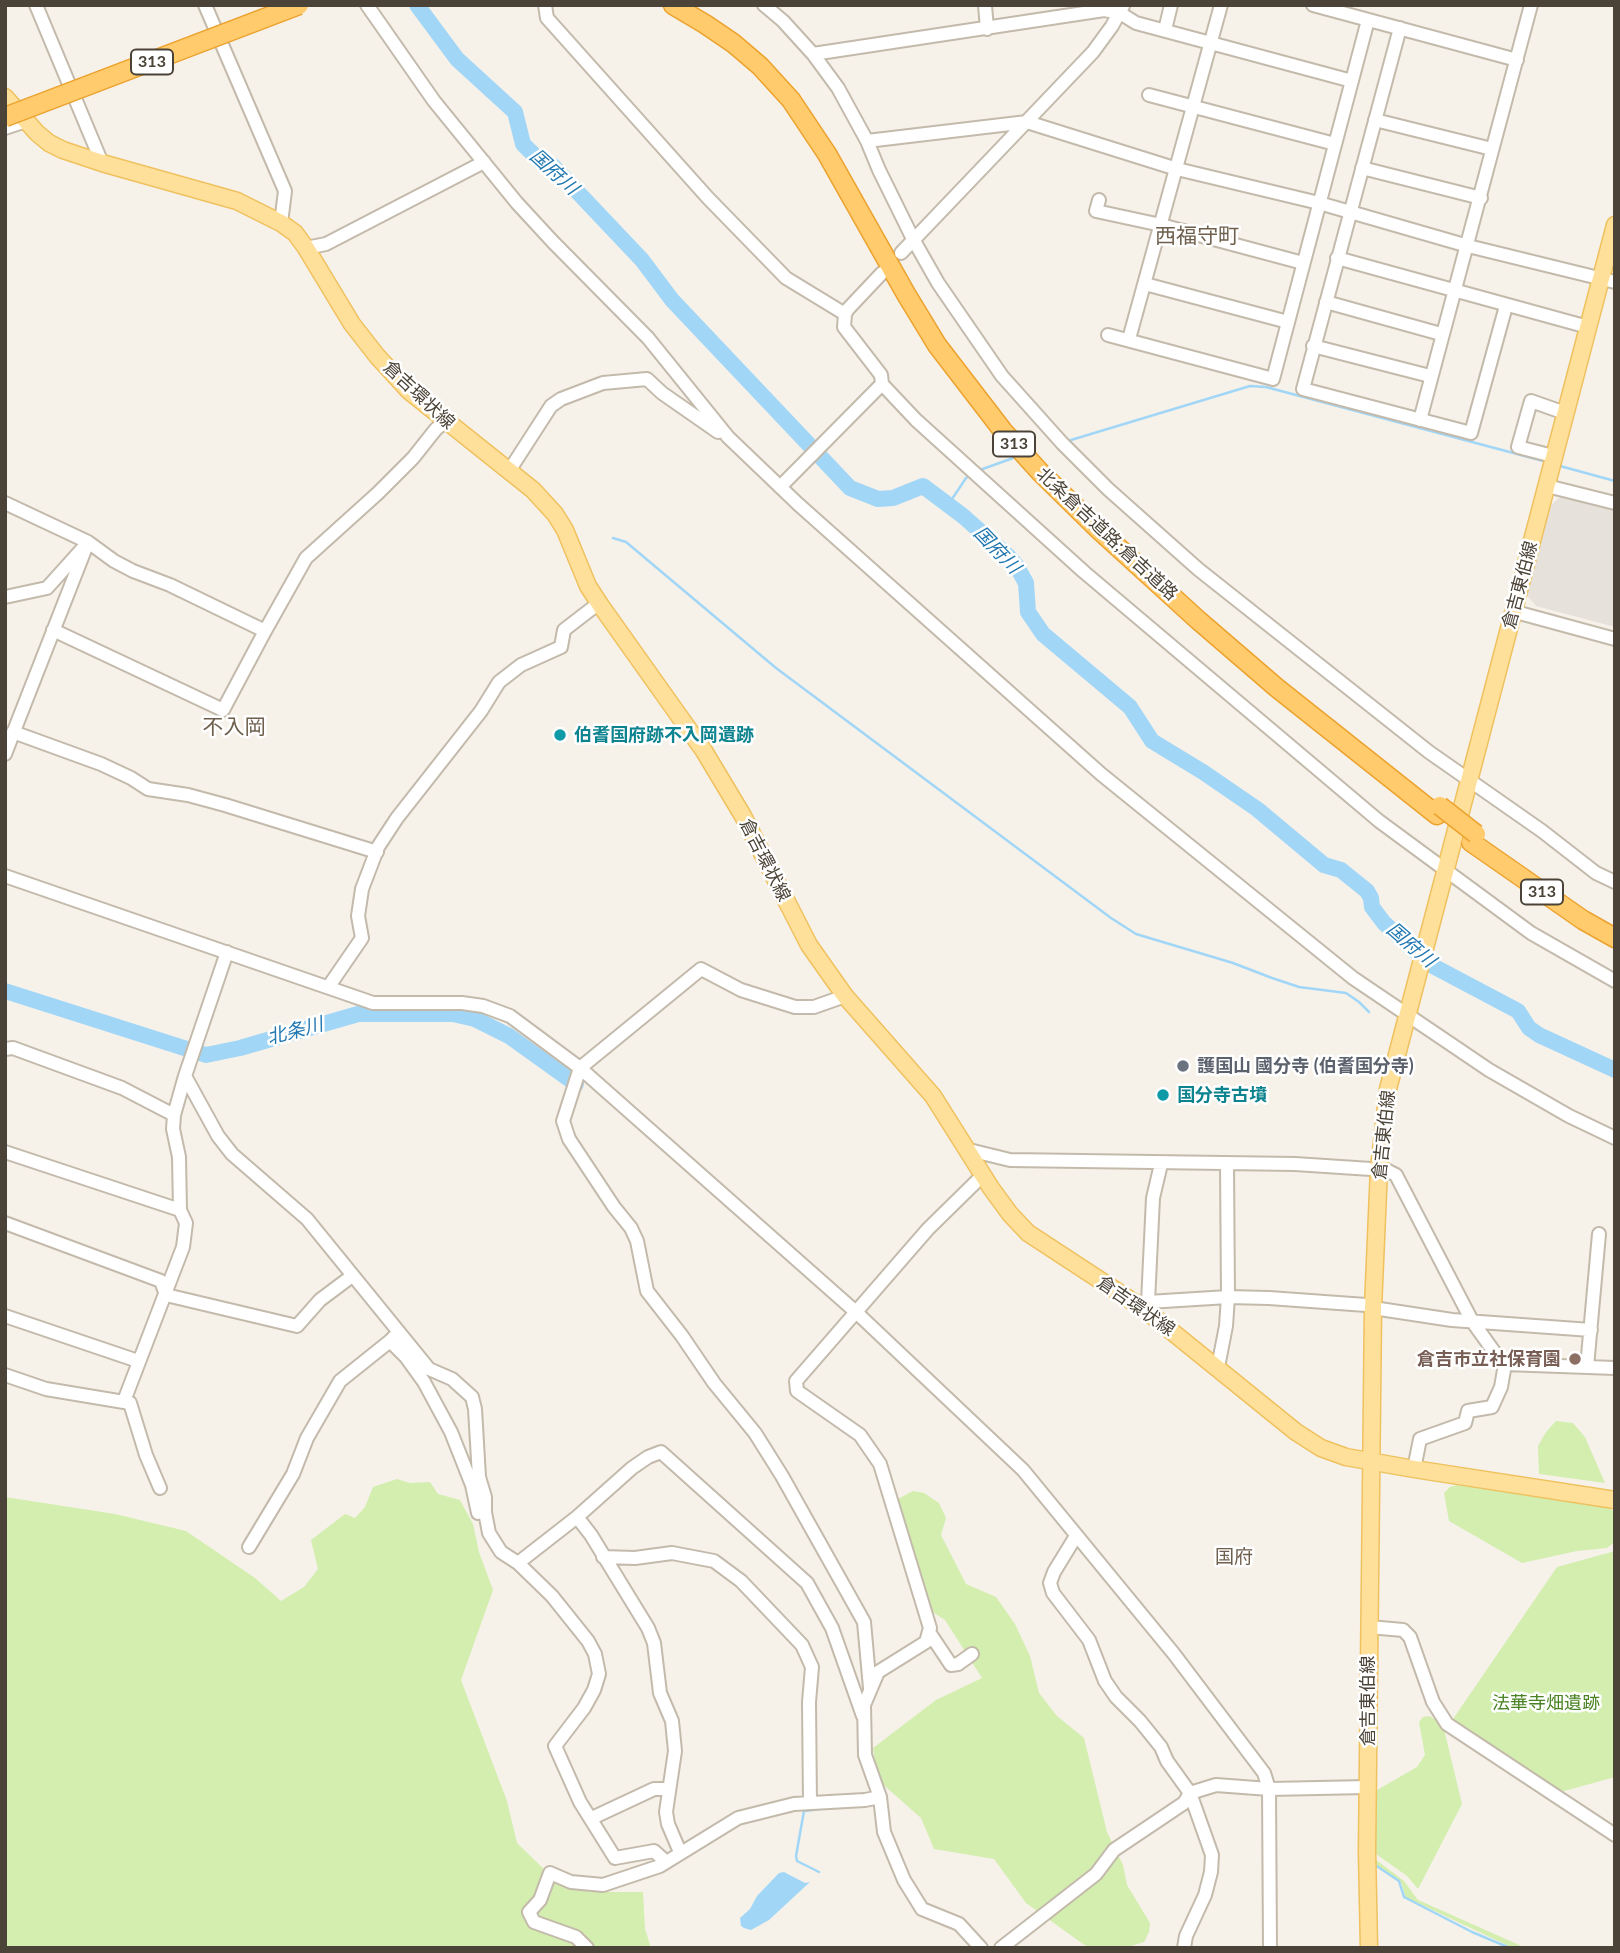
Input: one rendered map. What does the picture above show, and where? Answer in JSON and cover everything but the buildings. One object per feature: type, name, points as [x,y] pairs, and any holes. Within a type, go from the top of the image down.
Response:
[{"type":"highway","name":"313","points":[[5,107],[272,5]]},
{"type":"highway","name":"313","points":[[5,117],[299,5]]},
{"type":"highway","name":"北条倉吉道路;倉吉道路","points":[[674,5],[733,44],[760,66],[791,100],[827,154],[937,345],[1003,431],[1040,472],[1099,530],[1277,688],[1439,810]]},
{"type":"highway","name":"北条倉吉道路;倉吉道路","points":[[698,5],[740,34],[767,58],[812,111],[836,149],[913,289],[975,382],[1010,425],[1106,523],[1205,614],[1439,810],[1583,920],[1615,939]]},
{"type":"highway","name":"北条倉吉道路;倉吉道路","points":[[1474,838],[1615,929]]},
{"type":"main road","name":"倉吉環状線","points":[[5,97],[49,143],[102,163],[237,201],[295,233],[352,324],[409,391],[533,491],[555,514],[565,530],[588,586],[705,751],[743,816],[809,945],[845,996],[933,1096],[1010,1214],[1028,1233],[1146,1305],[1296,1432],[1321,1448],[1346,1457],[1373,1462],[1615,1500]]},
{"type":"main road","name":"倉吉東伯線","points":[[1369,1948],[1368,1627],[1373,1462],[1373,1308],[1379,1168],[1388,1089],[1588,327],[1608,280],[1615,225]]},
{"type":"street","points":[[36,5],[102,163]]},
{"type":"street","points":[[205,5],[285,191],[281,223]]},
{"type":"street","points":[[367,5],[434,101],[552,242],[648,338],[727,437],[780,487],[1101,774],[1353,978],[1409,1008],[1422,1027],[1489,1070],[1569,1116],[1615,1138]]},
{"type":"street","points":[[545,5],[547,18],[708,198],[786,278],[845,314]]},
{"type":"street","points":[[764,5],[813,54],[838,88],[867,141],[913,239],[938,283],[1002,376],[1062,443],[1108,489],[1198,569],[1429,752],[1596,873],[1615,882]]},
{"type":"street","points":[[985,5],[986,29]]},
{"type":"street","points":[[1165,30],[1171,5]]},
{"type":"street","points":[[1129,340],[1221,5]]},
{"type":"street","points":[[1313,5],[1517,60]]},
{"type":"street","points":[[1420,420],[1531,5]]},
{"type":"street","points":[[813,54],[1121,9],[1136,23],[1352,81]]},
{"type":"street","points":[[901,253],[1093,52],[1121,9]]},
{"type":"street","points":[[1108,335],[1273,379],[1368,20]]},
{"type":"street","points":[[1400,28],[1303,389],[1471,433],[1506,306]]},
{"type":"street","points":[[1149,96],[1335,144]]},
{"type":"street","points":[[1375,120],[1492,149]]},
{"type":"street","points":[[5,128],[26,121]]},
{"type":"street","points":[[867,141],[1027,122],[1177,169],[1319,203],[1468,246],[1608,280]]},
{"type":"street","points":[[306,248],[326,244],[484,162]]},
{"type":"street","points":[[1362,168],[1481,198]]},
{"type":"street","points":[[1099,200],[1096,211],[1161,225],[1303,263]]},
{"type":"street","points":[[1337,258],[1588,327]]},
{"type":"street","points":[[780,487],[879,387],[881,375],[844,327],[845,314],[882,273]]},
{"type":"street","points":[[1145,284],[1288,322]]},
{"type":"street","points":[[1326,302],[1441,334]]},
{"type":"street","points":[[1313,346],[1430,376]]},
{"type":"street","points":[[509,471],[551,406],[561,399],[603,383],[647,379],[662,393],[727,437]]},
{"type":"street","points":[[879,387],[1084,572],[1379,821],[1531,933],[1615,981]]},
{"type":"street","points":[[1553,456],[1517,447],[1531,401],[1565,413]]},
{"type":"street","points":[[53,630],[223,710],[306,558],[378,493],[445,422]]},
{"type":"street","points":[[1547,486],[1615,503]]},
{"type":"street","points":[[5,503],[88,542],[133,571],[170,585],[265,631]]},
{"type":"street","points":[[5,597],[47,588],[88,542]]},
{"type":"street","points":[[5,754],[88,542]]},
{"type":"street","points":[[329,986],[362,938],[358,916],[362,888],[377,852],[397,818],[481,711],[499,682],[522,665],[562,647],[564,630],[599,603]]},
{"type":"street","points":[[1512,611],[1615,639]]},
{"type":"street","points":[[13,732],[101,764],[148,789],[188,795],[225,805],[377,852]]},
{"type":"street","points":[[5,876],[373,1003],[462,1003],[483,1006],[510,1016],[580,1068],[858,1313],[1023,1470],[1182,1665],[1264,1773],[1269,1789],[1270,1948]]},
{"type":"street","points":[[124,1401],[183,1247],[186,1223],[180,1210],[179,1157],[173,1129],[174,1115],[227,952]]},
{"type":"street","points":[[845,996],[814,1007],[795,1007],[741,990],[701,970],[580,1068],[563,1121],[569,1139],[631,1228],[637,1241],[647,1292],[754,1433],[782,1476],[864,1622],[870,1688]]},
{"type":"street","points":[[5,1049],[13,1048],[122,1088],[174,1115]]},
{"type":"street","points":[[185,1076],[218,1136],[232,1154],[307,1219],[394,1336],[441,1413],[472,1485],[478,1513]]},
{"type":"street","points":[[969,1150],[1010,1160],[1295,1164],[1379,1168],[1396,1175],[1472,1321],[1500,1360],[1505,1364],[1615,1368]]},
{"type":"street","points":[[5,1152],[180,1210]]},
{"type":"street","points":[[1161,1164],[1153,1198],[1146,1305],[1228,1297],[1366,1305],[1472,1321],[1591,1330]]},
{"type":"street","points":[[1218,1367],[1228,1297],[1227,1164]]},
{"type":"street","points":[[981,1948],[959,1924],[922,1909],[904,1880],[884,1832],[880,1797],[865,1755],[864,1705],[878,1672],[926,1642],[929,1632],[928,1614],[907,1556],[880,1464],[860,1434],[796,1391],[796,1381],[858,1313],[928,1229],[983,1175]]},
{"type":"street","points":[[5,1223],[161,1281],[166,1295]]},
{"type":"street","points":[[1587,1367],[1599,1234]]},
{"type":"street","points":[[166,1295],[297,1326],[320,1300],[352,1276]]},
{"type":"street","points":[[5,1316],[138,1361]]},
{"type":"street","points":[[248,1547],[293,1474],[307,1438],[340,1381],[394,1336]]},
{"type":"street","points":[[394,1336],[429,1369],[452,1379],[472,1397],[479,1477],[485,1497],[489,1533],[501,1552],[518,1563],[552,1596],[589,1641],[595,1654],[599,1674],[594,1690],[555,1746],[580,1802],[615,1858],[654,1851],[665,1861]]},
{"type":"street","points":[[1414,1469],[1420,1439],[1465,1423],[1468,1411],[1492,1407],[1501,1387],[1505,1364]]},
{"type":"street","points":[[5,1375],[47,1389],[130,1403],[146,1455],[160,1488]]},
{"type":"street","points":[[518,1563],[577,1517],[632,1468],[660,1452],[807,1583],[832,1628],[865,1719]]},
{"type":"street","points":[[577,1517],[648,1628],[654,1643],[660,1693],[672,1721],[675,1751],[666,1812],[680,1852]]},
{"type":"street","points":[[1076,1536],[1054,1573],[1050,1583],[1053,1593],[1089,1640],[1105,1681],[1161,1747],[1167,1761],[1190,1793],[1212,1855],[1205,1895],[1186,1936],[1184,1948]]},
{"type":"street","points":[[603,1557],[635,1558],[672,1553],[714,1561],[747,1587],[802,1646],[812,1667],[809,1702],[810,1803]]},
{"type":"street","points":[[1368,1627],[1403,1630],[1410,1637],[1433,1702],[1447,1724],[1615,1835]]},
{"type":"street","points":[[929,1632],[951,1665],[958,1664],[972,1654]]},
{"type":"street","points":[[1001,1948],[1096,1874],[1114,1850],[1184,1804],[1190,1793],[1216,1785],[1269,1789],[1367,1787]]},
{"type":"street","points":[[592,1818],[654,1789],[669,1789]]},
{"type":"street","points":[[587,1948],[576,1937],[534,1922],[529,1912],[540,1900],[550,1873],[571,1882],[603,1885],[643,1873],[738,1818],[793,1804],[880,1797]]},
{"type":"shaded area","points":[[1561,496],[1615,510],[1615,627],[1536,606],[1524,592],[1545,511]]},
{"type":"green space","points":[[1556,1421],[1573,1423],[1585,1437],[1605,1483],[1539,1474],[1538,1446]]},
{"type":"green space","points":[[397,1479],[410,1483],[430,1482],[438,1494],[460,1500],[473,1524],[479,1552],[493,1590],[461,1680],[507,1801],[517,1843],[550,1875],[590,1892],[643,1892],[645,1929],[651,1948],[5,1948],[5,1497],[115,1514],[186,1531],[255,1578],[281,1601],[304,1587],[318,1569],[311,1540],[345,1514],[355,1518],[365,1507],[373,1487]]},
{"type":"green space","points":[[1457,1485],[1603,1502],[1615,1513],[1615,1542],[1607,1548],[1577,1551],[1522,1563],[1449,1521],[1444,1493]]},
{"type":"green space","points":[[913,1491],[924,1493],[939,1503],[946,1518],[941,1535],[966,1584],[996,1597],[1015,1624],[1030,1656],[1039,1693],[1057,1716],[1084,1738],[1107,1832],[1123,1865],[1127,1885],[1150,1923],[1144,1942],[1125,1948],[1091,1948],[1083,1944],[1026,1903],[994,1859],[934,1849],[921,1818],[878,1780],[873,1748],[936,1700],[982,1678],[945,1620],[934,1613],[910,1566],[892,1502]]},
{"type":"green space","name":"法華寺畑遺跡","points":[[1615,1551],[1615,1777],[1557,1793],[1453,1719],[1557,1567]]},
{"type":"green space","points":[[1430,1716],[1443,1725],[1462,1804],[1418,1889],[1407,1876],[1376,1854],[1369,1844],[1370,1794],[1417,1767],[1425,1755],[1419,1722],[1423,1717]]},
{"type":"green space","points":[[1375,1859],[1404,1881],[1418,1900],[1526,1948],[1513,1948],[1405,1897],[1402,1884],[1374,1863]]},
{"type":"water","points":[[784,1872],[805,1883],[810,1882],[769,1920],[751,1930],[741,1926],[740,1918],[750,1909],[757,1896],[779,1873]]},
{"type":"waterway","name":"国府川","points":[[417,5],[457,59],[515,112],[523,144],[540,161],[552,165],[642,260],[672,300],[850,488],[878,499],[893,498],[923,486],[963,516],[1016,565],[1026,583],[1028,612],[1043,634],[1130,707],[1152,741],[1257,809],[1324,865],[1341,870],[1367,891],[1372,907],[1384,923],[1431,965],[1518,1011],[1529,1028],[1539,1035],[1615,1070]]},
{"type":"waterway","points":[[1071,440],[1250,386],[1266,387],[1547,462]]},
{"type":"waterway","points":[[977,471],[1016,457]]},
{"type":"waterway","points":[[1560,466],[1615,481]]},
{"type":"waterway","points":[[948,505],[966,478],[971,475]]},
{"type":"waterway","points":[[613,538],[626,542],[776,668],[1136,934],[1233,963],[1299,987],[1346,993],[1369,1012]]},
{"type":"waterway","name":"北条川","points":[[5,991],[206,1055],[358,1014],[453,1014],[475,1019],[509,1036],[576,1084]]},
{"type":"waterway","points":[[819,1872],[797,1861],[796,1856],[804,1811],[821,1809]]},
{"type":"waterway","points":[[1375,1865],[1399,1881],[1404,1897],[1510,1948]]},
{"type":"place","name":"伯耆国府跡不入岡遺跡","points":[[560,735]]},
{"type":"place","name":"護国山 國分寺 (伯耆国分寺)","points":[[1183,1066]]},
{"type":"place","name":"国分寺古墳","points":[[1163,1095]]},
{"type":"place","name":"倉吉市立社保育園","points":[[1575,1359]]},
{"type":"district","name":"西福守町","points":[[1197,236]]},
{"type":"district","name":"不入岡","points":[[234,727]]},
{"type":"district","name":"国府","points":[[1234,1557]]}]
